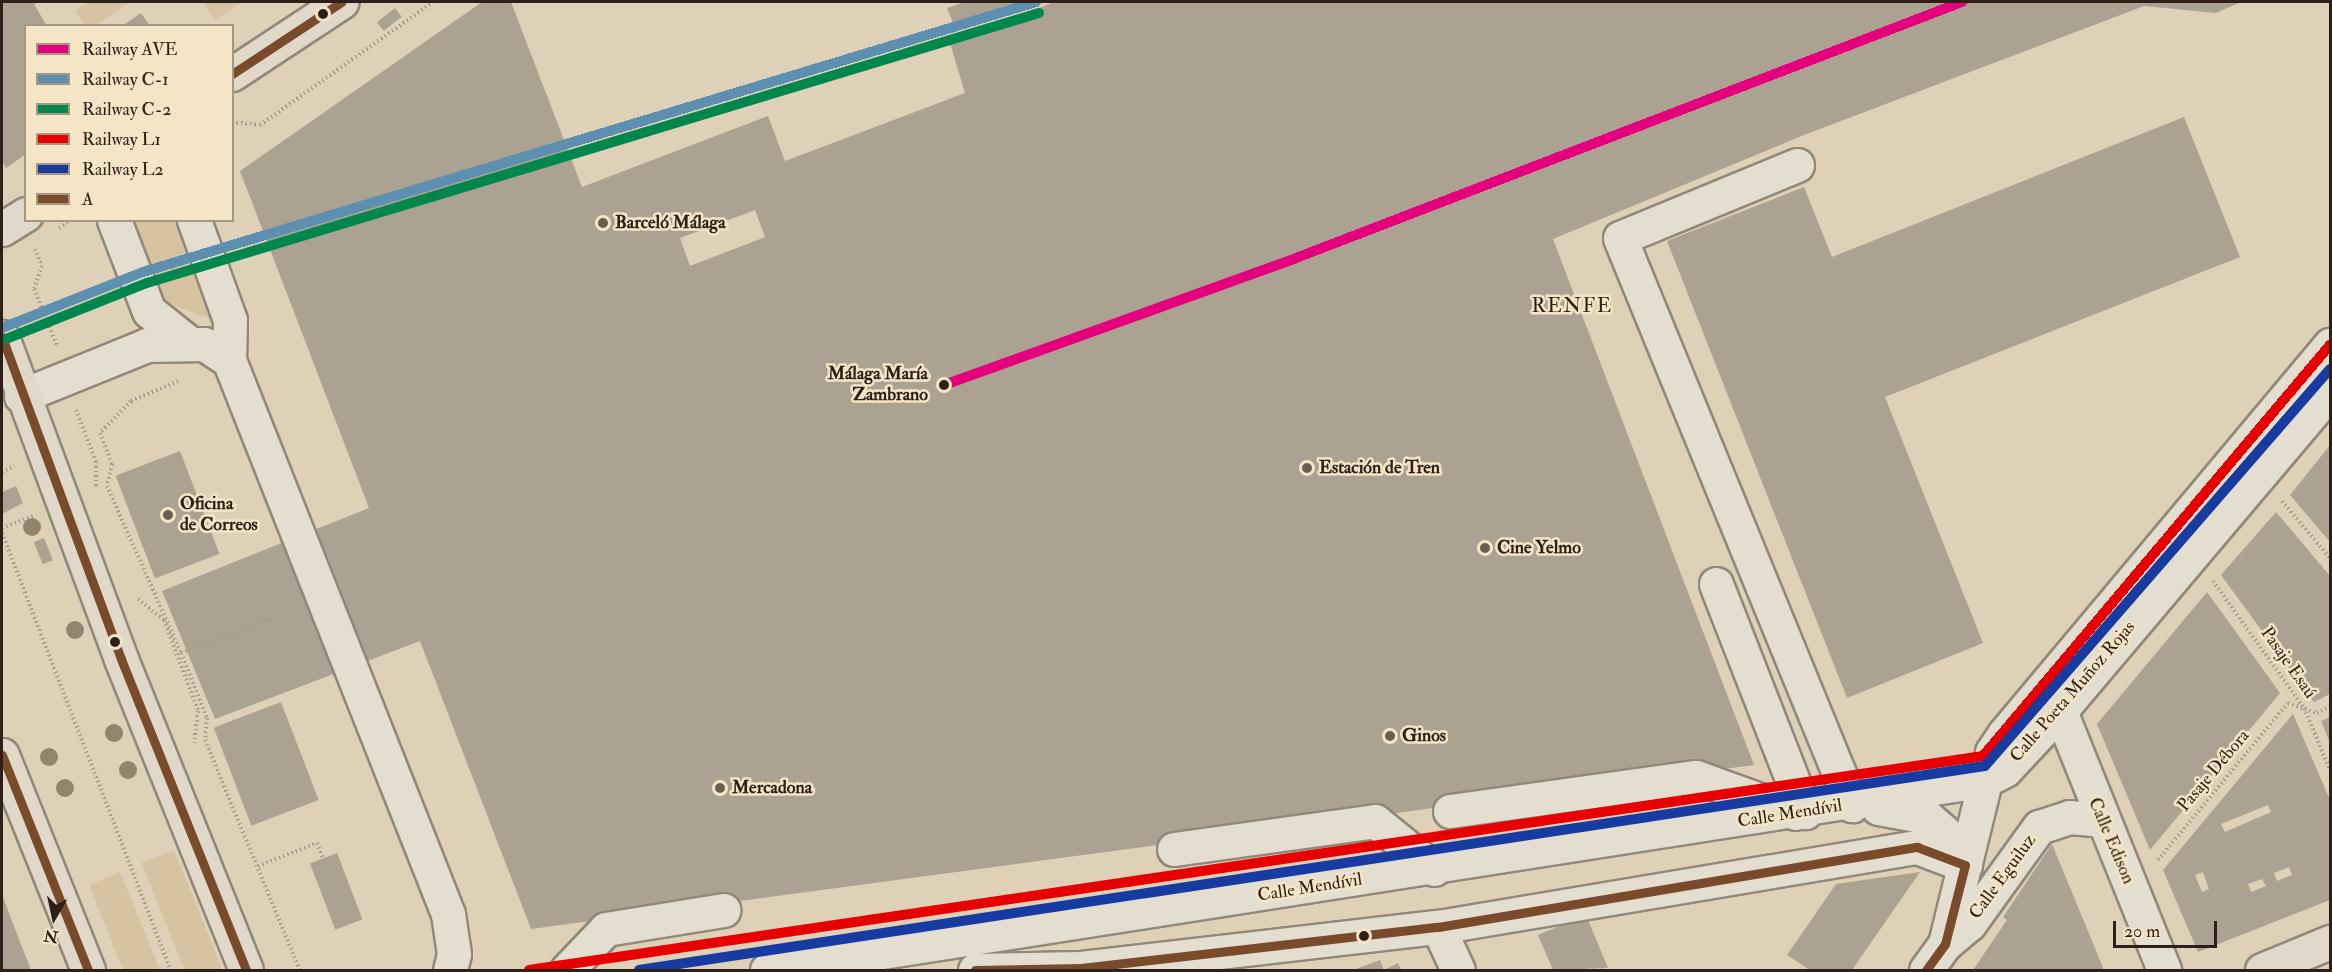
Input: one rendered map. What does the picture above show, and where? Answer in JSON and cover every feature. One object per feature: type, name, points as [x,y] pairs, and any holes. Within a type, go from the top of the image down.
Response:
[{"type":"main road","points":[[234,73],[341,2]]},
{"type":"main road","points":[[2,337],[11,400],[246,970]]},
{"type":"main road","points":[[2,755],[88,970]]},
{"type":"main road","points":[[2262,970],[2331,942]]},
{"type":"street","points":[[1797,165],[1620,238],[1852,805]]},
{"type":"street","points":[[115,222],[149,312],[188,342]]},
{"type":"street","points":[[195,222],[230,320],[229,360],[448,914],[454,954],[450,970]]},
{"type":"street","points":[[11,400],[147,345],[188,342],[204,344],[229,360]]},
{"type":"street","name":"Calle Poeta Muñoz Rojas","points":[[1986,780],[1992,752],[2004,734],[2331,345]]},
{"type":"street","name":"Calle Poeta Muñoz Rojas","points":[[1986,780],[2005,770],[2060,711],[2331,392]]},
{"type":"street","points":[[1716,584],[1800,813]]},
{"type":"street","name":"Calle Edison","points":[[2060,711],[2164,970]]},
{"type":"street","points":[[1450,811],[1696,777],[1800,813]]},
{"type":"street","name":"Calle Mendívil","points":[[785,970],[1852,805],[1986,780]]},
{"type":"street","name":"Calle Eguiluz","points":[[1945,944],[1986,780]]},
{"type":"street","name":"Calle Mendívil","points":[[1852,805],[1928,817],[1952,839],[1965,865]]},
{"type":"street","name":"Calle Eguiluz","points":[[1926,970],[1945,944],[1969,924],[2039,827],[2068,817],[2102,820]]},
{"type":"street","points":[[1174,849],[1375,821],[1434,869]]},
{"type":"street","points":[[975,970],[1133,967],[1219,962],[1917,847],[1965,865]]},
{"type":"street","points":[[567,970],[606,929],[723,910]]},
{"type":"street","points":[[1438,927],[1458,970]]},
{"type":"path","points":[[234,122],[260,125],[433,2]]},
{"type":"path","points":[[15,221],[42,266],[34,289],[55,339],[64,378],[96,462],[96,494]]},
{"type":"path","points":[[184,378],[131,401],[100,433],[112,464],[107,486],[182,653],[207,718],[205,740],[300,970]]},
{"type":"path","points":[[2278,497],[2331,558]]},
{"type":"path","points":[[2,533],[171,970]]},
{"type":"path","name":"Pasaje Esaú","points":[[2211,578],[2304,708],[2331,770]]},
{"type":"path","points":[[135,592],[140,603],[164,620],[198,711],[197,752]]},
{"type":"path","points":[[182,653],[275,618]]},
{"type":"path","name":"Pasaje Débora","points":[[2132,891],[2288,703],[2317,713],[2331,707]]},
{"type":"path","points":[[258,867],[317,843],[323,859]]},
{"type":"shaded area","points":[[88,2],[130,2],[97,24],[84,24],[75,11]]},
{"type":"shaded area","points":[[203,2],[242,2],[215,20]]},
{"type":"shaded area","points":[[132,222],[180,222],[219,322],[162,301]]},
{"type":"shaded area","points":[[174,850],[222,970],[185,970],[142,863]]},
{"type":"shaded area","points":[[120,872],[160,970],[123,970],[89,885]]},
{"type":"building","points":[[2,2],[39,2],[34,4],[46,24],[24,24],[24,155],[6,168],[2,161]]},
{"type":"building","name":"Estación de Tren","points":[[482,2],[511,2],[582,187],[768,116],[785,161],[965,93],[950,43],[1054,2],[2241,2],[2216,13],[2144,6],[1804,135],[1553,239],[1754,765],[531,929],[420,641],[215,719],[162,591],[369,508],[240,171]],"holes":[[[755,210],[765,237],[690,266],[680,238]]]},
{"type":"building","points":[[964,2],[1025,2],[955,28],[947,8]]},
{"type":"building","points":[[395,8],[402,17],[384,31],[377,22]]},
{"type":"building","points":[[141,13],[149,24],[125,24]]},
{"type":"building","points":[[2184,117],[2240,257],[1885,397],[1983,643],[1847,698],[1667,241],[1804,187],[1832,257]]},
{"type":"building","points":[[2330,445],[2330,542],[2290,495]]},
{"type":"building","points":[[180,451],[219,554],[155,578],[116,476]]},
{"type":"building","points":[[16,486],[23,503],[2,514],[2,492]]},
{"type":"building","points":[[2276,512],[2330,576],[2330,694],[2314,702],[2221,575]]},
{"type":"building","points":[[44,538],[53,560],[43,564],[34,542]]},
{"type":"building","points":[[2207,592],[2280,693],[2150,850],[2097,724]]},
{"type":"building","points":[[281,702],[319,800],[251,826],[214,728]]},
{"type":"building","points":[[2293,714],[2330,800],[2330,900],[2198,952],[2163,870]],"holes":[[[2268,805],[2271,812],[2225,832],[2221,824]],[[2289,867],[2292,875],[2277,881],[2274,873]],[[2203,872],[2209,889],[2202,892],[2195,875]],[[2262,879],[2266,886],[2251,892],[2248,884]]]},
{"type":"building","points":[[2330,717],[2330,743],[2321,721]]},
{"type":"building","points":[[2052,844],[2104,970],[1973,970],[2007,920],[2003,917]]},
{"type":"building","points":[[337,853],[362,919],[335,930],[310,863]]},
{"type":"building","points":[[1920,872],[1852,970],[1810,970],[1787,955],[1836,884]]},
{"type":"building","points":[[2,894],[12,921],[31,970],[2,970]]},
{"type":"building","points":[[1586,915],[1608,968],[1553,970],[1538,935]]},
{"type":"building","points":[[1380,960],[1384,970],[1353,970]]},
{"type":"building","points":[[1398,963],[1401,970],[1384,970]]},
{"type":"rail line","name":"C-1","points":[[2,328],[143,272],[1036,2]]},
{"type":"rail line","name":"AVE","points":[[944,385],[1296,258],[1962,2]]},
{"type":"rail line","name":"C-2","points":[[6,339],[147,283],[1039,13]]},
{"type":"rail line","name":"L1","points":[[529,970],[1983,756],[2330,345]]},
{"type":"rail line","name":"L2","points":[[639,970],[1985,766],[2330,369]]},
{"type":"transit line","name":"A","points":[[234,73],[341,2]]},
{"type":"transit line","name":"A","points":[[2,337],[121,659],[246,970]]},
{"type":"transit line","name":"A","points":[[2,755],[88,970]]},
{"type":"transit line","name":"A","points":[[975,970],[1081,968],[1438,927],[1917,847],[1965,865],[1945,944],[1926,970]]},
{"type":"place","name":"Barceló Málaga","points":[[603,223]]},
{"type":"place","name":"Málaga María Zambrano","points":[[944,385]]},
{"type":"place","name":"Estación de Tren","points":[[1307,468]]},
{"type":"place","name":"Oficina de Correos","points":[[168,515]]},
{"type":"place","name":"Cine Yelmo","points":[[1485,548]]},
{"type":"place","name":"Ginos","points":[[1390,736]]},
{"type":"place","name":"Mercadona","points":[[720,788]]},
{"type":"district","name":"RENFE","points":[[1572,305]]}]
